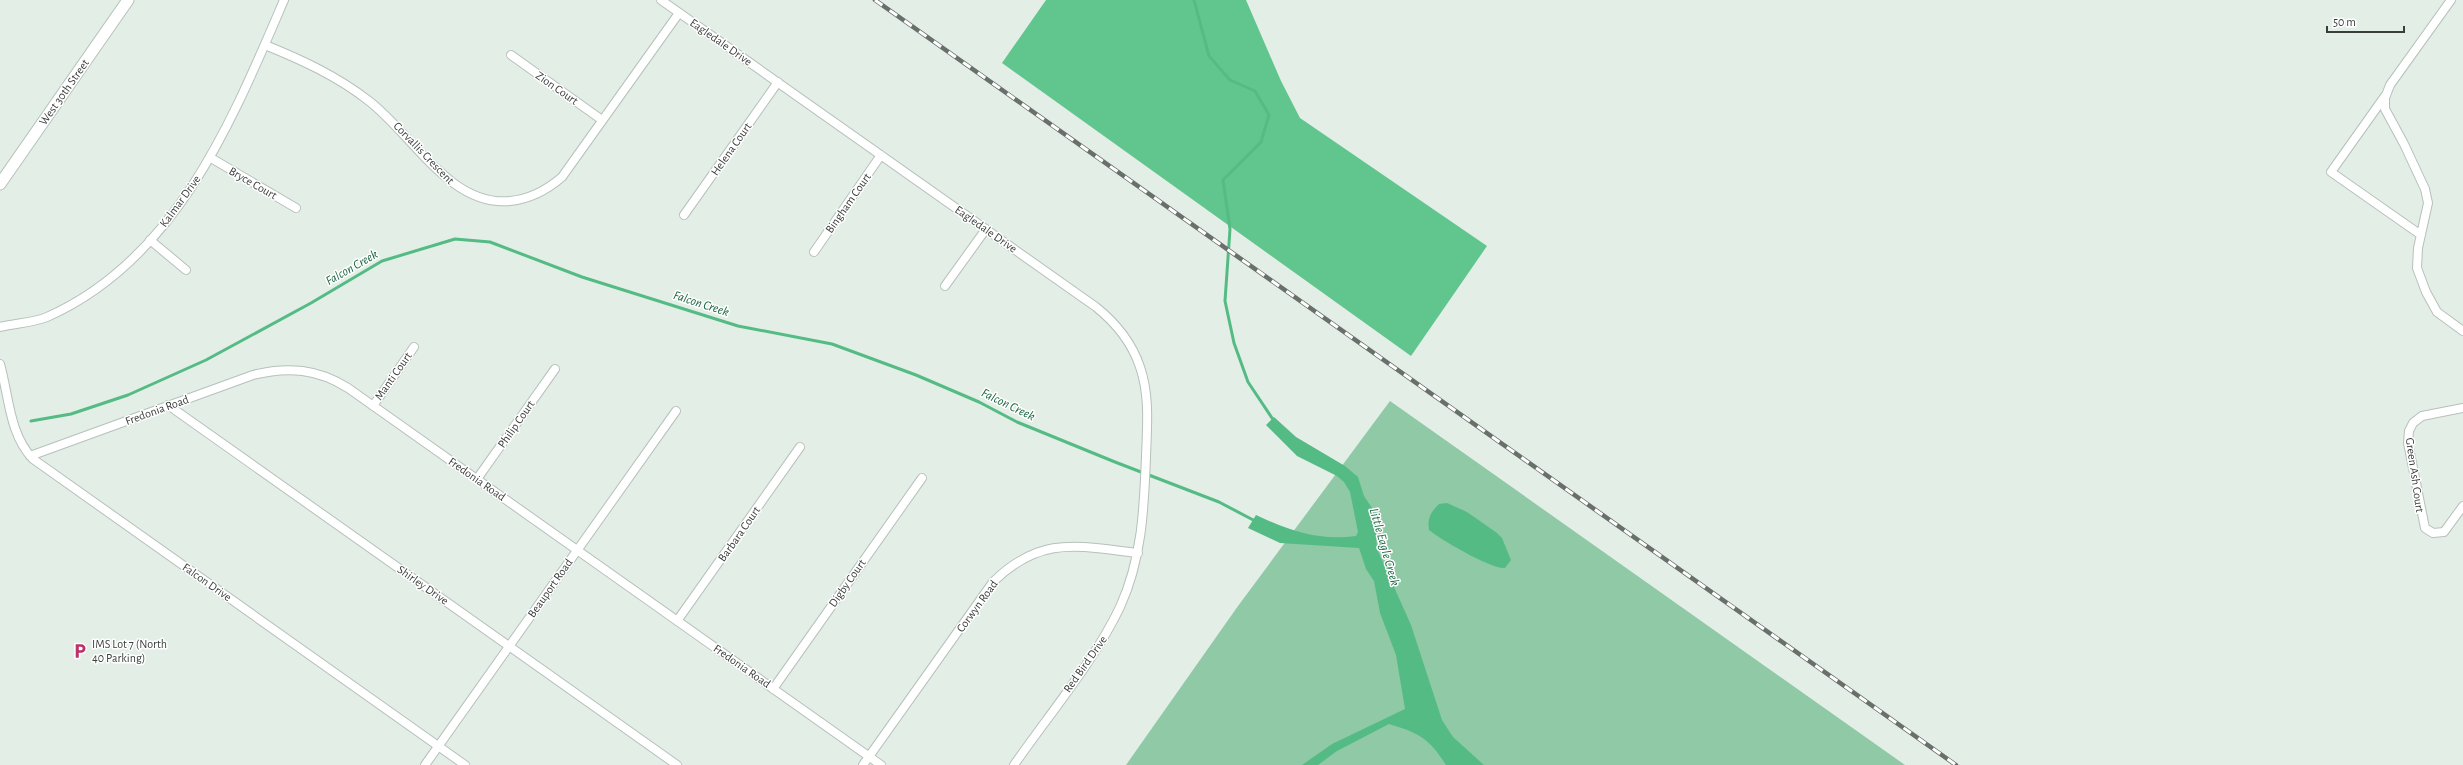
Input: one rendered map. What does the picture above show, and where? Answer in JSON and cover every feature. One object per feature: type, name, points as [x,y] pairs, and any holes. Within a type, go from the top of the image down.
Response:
[{"type":"main road","name":"West 30th Street","points":[[0,184],[128,0]]},
{"type":"street","name":"Kalmar Drive","points":[[0,327],[40,320],[77,302],[111,279],[150,240],[211,158],[231,120],[284,0]]},
{"type":"street","name":"Eagledale Drive","points":[[661,0],[1096,307],[1123,334],[1139,364],[1146,388],[1148,412],[1143,524],[1138,553]]},
{"type":"street","points":[[2421,235],[2331,172],[2451,0]]},
{"type":"street","name":"Corvallis Crescent","points":[[265,45],[308,63],[349,86],[390,119],[449,181],[470,194],[488,200],[521,199],[551,186],[568,170],[679,13]]},
{"type":"street","name":"Zion Court","points":[[511,55],[602,120]]},
{"type":"street","name":"Helena Court","points":[[684,215],[778,82]]},
{"type":"street","points":[[2387,92],[2385,109],[2404,144],[2424,189],[2428,203],[2421,235],[2417,268],[2426,292],[2437,312],[2463,330]]},
{"type":"street","name":"Bingham Court","points":[[814,252],[881,155]]},
{"type":"street","name":"Bryce Court","points":[[211,158],[296,208]]},
{"type":"street","points":[[945,286],[986,229]]},
{"type":"street","points":[[150,240],[186,270]]},
{"type":"street","name":"Manti Court","points":[[373,406],[414,347]]},
{"type":"street","name":"Falcon Drive","points":[[0,364],[10,415],[24,447],[30,456],[465,765]]},
{"type":"street","name":"Fredonia Road","points":[[30,456],[253,375],[286,369],[309,371],[332,379],[477,479],[881,765]]},
{"type":"street","name":"Philip Court","points":[[477,479],[555,369]]},
{"type":"street","name":"Shirley Drive","points":[[168,405],[677,765]]},
{"type":"street","name":"Green Ash Court","points":[[2463,408],[2422,416],[2413,423],[2408,439],[2422,522],[2425,528],[2433,533],[2444,532],[2463,506]]},
{"type":"street","name":"Beauport Road","points":[[425,765],[676,411]]},
{"type":"street","name":"Barbara Court","points":[[677,621],[800,447]]},
{"type":"street","name":"Digby Court","points":[[773,689],[922,478]]},
{"type":"street","name":"Corwyn Road","points":[[869,756],[993,582],[1007,568],[1037,552],[1060,546],[1080,546],[1138,553]]},
{"type":"street","name":"Red Bird Drive","points":[[1014,765],[1105,636],[1128,589],[1138,553]]},
{"type":"street","points":[[863,765],[869,756]]},
{"type":"shaded area","points":[[1046,0],[1246,0],[1281,81],[1300,118],[1487,246],[1411,356],[1002,63]]},
{"type":"shaded area","points":[[1390,401],[1905,765],[1126,765],[1238,606]]},
{"type":"shaded area","points":[[1274,417],[1296,437],[1345,466],[1358,477],[1364,496],[1374,511],[1377,549],[1411,625],[1442,720],[1453,737],[1484,765],[1446,765],[1434,748],[1422,738],[1408,730],[1389,724],[1337,751],[1318,765],[1302,765],[1332,744],[1405,709],[1396,655],[1380,613],[1374,581],[1366,569],[1359,548],[1280,543],[1248,528],[1256,515],[1281,526],[1317,536],[1356,536],[1358,532],[1350,492],[1344,482],[1337,476],[1297,456],[1266,425]]},
{"type":"shaded area","points":[[1447,503],[1467,512],[1502,538],[1511,560],[1505,568],[1489,564],[1454,547],[1429,530],[1429,519],[1432,513],[1439,504]]},
{"type":"waterway","name":"Little Eagle Creek","points":[[1194,0],[1209,56],[1230,80],[1255,91],[1269,115],[1261,142],[1223,180],[1230,229],[1225,301],[1234,343],[1248,382],[1274,421]]},
{"type":"waterway","name":"Falcon Creek","points":[[31,421],[71,414],[128,395],[206,360],[311,303],[382,261],[455,239],[490,242],[582,277],[738,326],[832,344],[916,375],[979,402],[1017,422],[1219,502],[1257,522]]},
{"type":"railway","points":[[875,0],[1956,765]]},
{"type":"place","name":"IMS Lot 7 (North 40 Parking)","points":[[80,651]]}]
